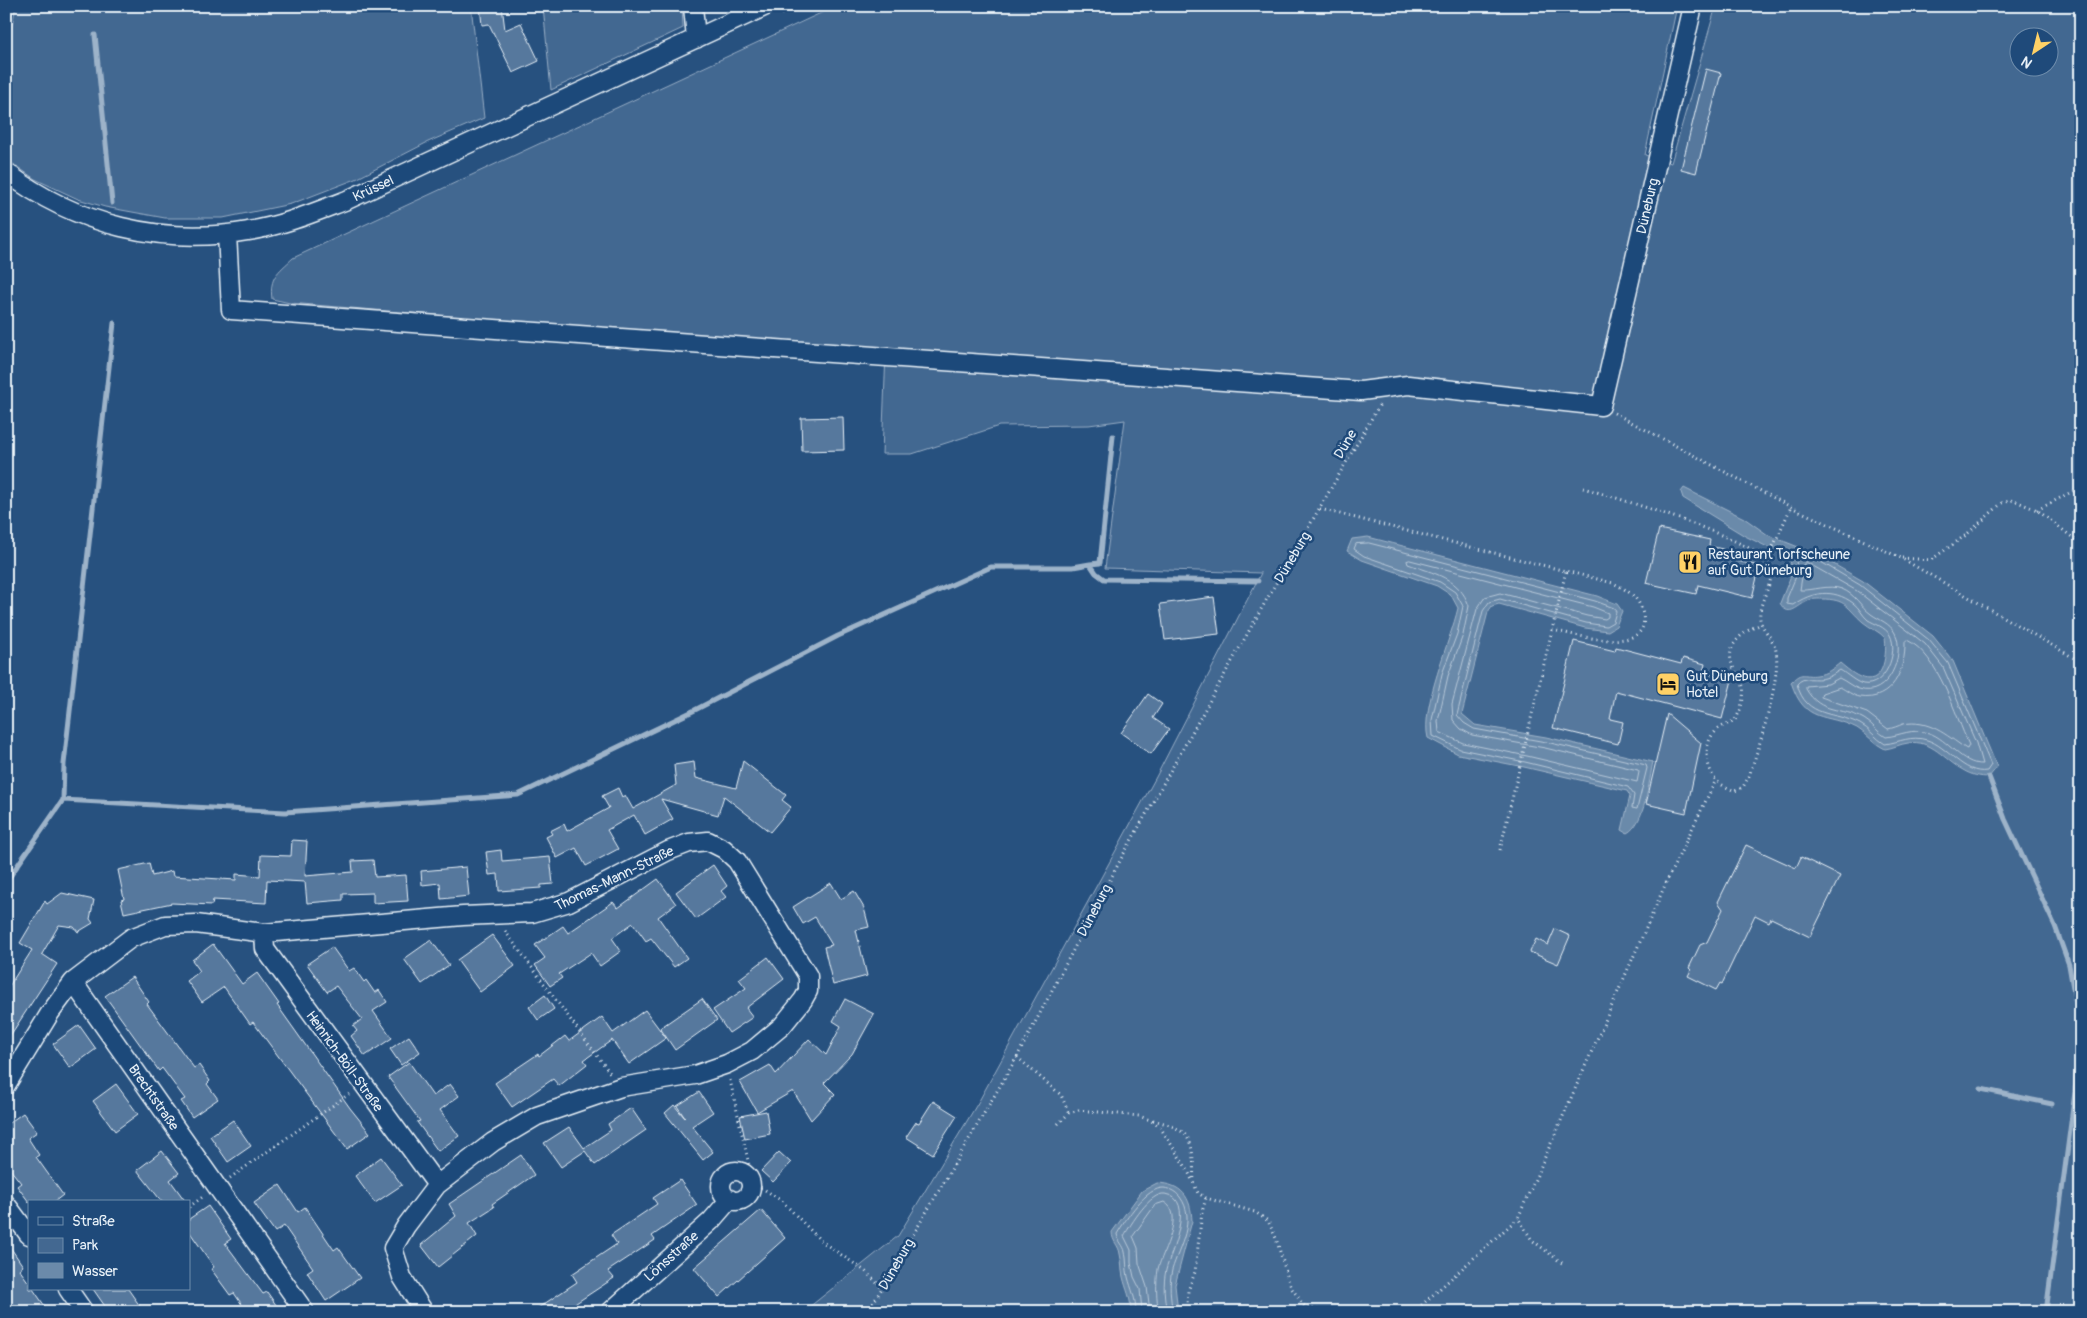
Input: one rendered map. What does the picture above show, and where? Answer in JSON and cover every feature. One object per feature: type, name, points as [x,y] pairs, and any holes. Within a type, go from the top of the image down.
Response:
[{"type":"street","points":[[693,6],[696,39]]},
{"type":"street","name":"Krüssel","points":[[6,172],[46,197],[77,212],[114,226],[140,232],[186,237],[250,231],[294,220],[347,200],[766,6]]},
{"type":"street","name":"Düneburg","points":[[1601,406],[1693,6]]},
{"type":"street","points":[[227,234],[231,310],[1361,391],[1408,385],[1601,406]]},
{"type":"street","name":"Thomas-Mann-Straße","points":[[73,982],[131,938],[165,925],[196,924],[264,933],[463,916],[532,913],[569,902],[668,850],[689,843],[708,841],[724,849],[737,861],[808,976],[808,991],[791,1016],[752,1051],[727,1064],[695,1075],[621,1087],[537,1116],[493,1142],[437,1185],[406,1226],[393,1248],[402,1278],[424,1312]]},
{"type":"street","name":"Heinrich-Böll-Straße","points":[[264,933],[265,949],[362,1085],[437,1185]]},
{"type":"street","points":[[6,1085],[50,1013],[73,982]]},
{"type":"street","name":"Brechtstraße","points":[[73,982],[305,1312]]},
{"type":"street","points":[[735,1171],[748,1180],[748,1195],[739,1200],[730,1199],[722,1188],[726,1175],[735,1171]]},
{"type":"street","name":"Lönsstraße","points":[[610,1312],[711,1221],[730,1199]]},
{"type":"street","points":[[6,1204],[28,1234]]},
{"type":"street","points":[[69,1290],[84,1312]]},
{"type":"path","name":"Düne","points":[[1320,509],[1382,400],[1386,388]]},
{"type":"path","points":[[1601,406],[1791,507],[1901,558],[2081,662]]},
{"type":"path","points":[[2037,510],[2081,487]]},
{"type":"path","points":[[1583,488],[1660,511],[1710,530],[1767,560],[1771,566],[1760,620],[1773,640],[1778,661],[1776,676],[1749,776],[1743,787],[1735,790],[1726,788],[1716,780],[1710,770],[1709,744],[1715,731],[1735,720],[1743,694],[1742,685],[1731,660],[1733,643],[1744,632],[1762,624]]},
{"type":"path","points":[[1901,558],[1931,560],[1966,536],[2002,503],[2013,500],[2037,510],[2081,544]]},
{"type":"path","points":[[1767,560],[1791,507]]},
{"type":"path","points":[[1320,509],[1613,583],[1628,591],[1638,600],[1644,620],[1642,627],[1636,634],[1627,639],[1602,640],[1552,630]]},
{"type":"path","name":"Düneburg","points":[[868,1312],[1017,1057],[1122,856],[1320,509]]},
{"type":"path","points":[[1500,850],[1566,571]]},
{"type":"path","points":[[1414,1312],[1518,1218],[1670,874],[1716,780]]},
{"type":"path","points":[[493,916],[621,1087]]},
{"type":"path","points":[[1017,1057],[1061,1095],[1069,1113]]},
{"type":"path","points":[[727,1064],[749,1166],[748,1180],[782,1201],[822,1242],[865,1271],[882,1288]]},
{"type":"path","points":[[190,1206],[362,1085]]},
{"type":"path","points":[[1058,1124],[1069,1113],[1079,1110],[1139,1116],[1177,1128],[1188,1136],[1194,1148],[1195,1185]]},
{"type":"path","points":[[1150,1120],[1160,1127],[1187,1169],[1198,1193],[1206,1198],[1255,1212],[1268,1221],[1276,1238],[1290,1286],[1305,1307],[1326,1312]]},
{"type":"path","points":[[1189,1312],[1187,1304],[1188,1291],[1195,1272],[1202,1212],[1206,1198]]},
{"type":"path","points":[[1518,1218],[1532,1240],[1562,1263]]},
{"type":"green space","points":[[16,6],[471,6],[484,118],[428,142],[356,179],[291,204],[223,218],[165,218],[105,207],[78,199],[35,179],[6,159],[6,52]]},
{"type":"green space","points":[[543,6],[682,6],[683,28],[551,90]]},
{"type":"green space","points":[[836,6],[1677,6],[1645,155],[1671,163],[1716,6],[2057,6],[2081,9],[2081,1312],[803,1312],[898,1236],[979,1101],[1156,777],[1261,573],[1105,568],[1125,420],[1089,425],[999,426],[912,454],[882,454],[886,352],[290,303],[272,299],[273,280],[279,271],[293,258]]},
{"type":"water","points":[[1684,488],[1744,518],[1768,535],[1816,554],[1863,581],[1933,636],[1953,661],[1997,767],[1989,777],[1966,772],[1924,744],[1908,743],[1885,749],[1857,728],[1817,715],[1803,705],[1791,682],[1795,678],[1801,675],[1823,674],[1840,663],[1860,677],[1870,679],[1876,677],[1883,666],[1885,658],[1885,638],[1863,622],[1845,605],[1836,600],[1811,600],[1792,610],[1786,610],[1780,603],[1792,573],[1790,558],[1745,536],[1683,498],[1681,492]]},
{"type":"water","points":[[1368,537],[1597,596],[1617,604],[1622,611],[1616,626],[1608,631],[1585,628],[1499,604],[1492,606],[1488,612],[1462,714],[1475,725],[1546,737],[1653,762],[1642,812],[1633,828],[1627,833],[1622,830],[1630,796],[1627,791],[1458,754],[1428,738],[1428,710],[1432,692],[1458,608],[1451,595],[1437,586],[1362,560],[1347,551],[1352,539]]},
{"type":"water","points":[[1157,1183],[1179,1189],[1184,1193],[1190,1205],[1192,1221],[1175,1285],[1178,1312],[1131,1312],[1122,1274],[1121,1259],[1112,1232],[1142,1191]]},
{"type":"building","points":[[480,6],[502,6],[505,30],[521,23],[539,61],[513,73],[489,24],[482,25]]},
{"type":"building","points":[[1706,69],[1721,73],[1696,173],[1681,169]]},
{"type":"building","points":[[843,417],[844,450],[802,451],[801,418]]},
{"type":"building","name":"Restaurant Torfscheune auf Gut Düneburg","points":[[1659,529],[1710,540],[1709,546],[1731,551],[1729,559],[1755,565],[1759,569],[1752,598],[1698,585],[1696,594],[1646,583]]},
{"type":"building","points":[[1214,597],[1219,634],[1165,640],[1160,604]]},
{"type":"building","points":[[1574,641],[1615,651],[1616,647],[1681,664],[1683,658],[1705,664],[1703,672],[1732,680],[1722,719],[1616,691],[1610,719],[1623,722],[1618,744],[1553,728]]},
{"type":"building","points":[[1148,694],[1162,704],[1153,718],[1169,729],[1151,754],[1121,733]]},
{"type":"building","points":[[1667,714],[1701,743],[1686,813],[1646,804]]},
{"type":"building","points":[[743,761],[786,795],[782,800],[791,807],[770,832],[724,796],[718,815],[661,799],[673,819],[645,835],[634,815],[607,830],[618,849],[586,866],[576,848],[557,858],[546,837],[552,834],[550,831],[564,824],[567,831],[609,808],[602,796],[618,788],[622,797],[625,795],[633,809],[676,785],[674,765],[694,762],[696,778],[736,788]]},
{"type":"building","points":[[292,840],[307,841],[305,876],[353,872],[352,861],[373,860],[375,877],[406,875],[408,901],[373,903],[373,893],[343,894],[343,900],[307,903],[305,882],[267,880],[266,903],[213,900],[212,905],[172,903],[124,913],[121,900],[124,899],[118,870],[149,863],[152,876],[172,871],[173,876],[236,880],[236,874],[260,876],[261,855],[291,856]]},
{"type":"building","points":[[1746,845],[1796,868],[1801,857],[1840,876],[1810,937],[1771,918],[1769,922],[1755,915],[1722,984],[1720,983],[1716,990],[1688,976],[1691,970],[1689,968],[1700,945],[1707,942],[1723,909],[1718,902]]},
{"type":"building","points":[[501,850],[502,861],[550,857],[553,884],[541,885],[541,888],[499,891],[498,874],[489,875],[486,852]]},
{"type":"building","points":[[713,865],[727,886],[721,891],[726,897],[696,919],[676,892]]},
{"type":"building","points":[[466,867],[469,896],[441,899],[440,883],[422,885],[421,871]]},
{"type":"building","points":[[658,879],[676,904],[658,917],[687,958],[674,967],[651,938],[646,941],[633,923],[612,938],[621,951],[600,966],[591,953],[559,974],[562,978],[550,986],[535,965],[545,958],[535,945],[563,926],[568,933],[613,902],[618,908]]},
{"type":"building","points":[[831,883],[841,899],[854,891],[864,908],[869,927],[856,930],[867,976],[833,985],[824,947],[832,945],[815,917],[803,924],[793,907]]},
{"type":"building","points":[[62,893],[94,900],[90,919],[93,923],[78,932],[74,927],[59,925],[42,954],[57,964],[6,1042],[6,991],[32,950],[20,943],[45,901],[47,904]]},
{"type":"building","points":[[1555,929],[1570,936],[1558,964],[1530,952],[1536,939],[1548,945]]},
{"type":"building","points":[[492,935],[515,966],[480,992],[457,960]]},
{"type":"building","points":[[431,940],[449,965],[422,984],[404,959]]},
{"type":"building","points":[[213,944],[242,984],[257,973],[279,1004],[277,1005],[370,1133],[347,1149],[253,1022],[250,1024],[224,987],[202,1002],[187,981],[200,971],[192,960]]},
{"type":"building","points":[[332,947],[349,971],[354,968],[375,993],[379,990],[387,1002],[373,1011],[392,1038],[365,1056],[351,1036],[357,1031],[353,1026],[362,1019],[336,986],[327,992],[307,964]]},
{"type":"building","points":[[768,957],[784,979],[746,1008],[753,1017],[729,1033],[713,1010],[746,988],[739,979]]},
{"type":"building","points":[[132,977],[149,1002],[147,1004],[194,1068],[199,1065],[210,1081],[207,1084],[218,1099],[192,1117],[181,1101],[185,1099],[162,1068],[159,1071],[105,996]]},
{"type":"building","points":[[545,995],[554,1009],[538,1020],[529,1007]]},
{"type":"building","points":[[702,999],[717,1020],[675,1050],[660,1028]]},
{"type":"building","points":[[845,999],[874,1014],[852,1054],[824,1083],[835,1094],[811,1120],[793,1091],[757,1112],[740,1082],[770,1065],[776,1074],[809,1039],[826,1055],[841,1026],[833,1021]]},
{"type":"building","points":[[645,1010],[666,1038],[629,1064],[612,1040],[584,1060],[587,1064],[559,1086],[553,1079],[512,1107],[495,1083],[538,1054],[539,1056],[565,1036],[569,1041],[602,1017],[613,1033]]},
{"type":"building","points":[[79,1025],[96,1049],[70,1068],[53,1044]]},
{"type":"building","points":[[409,1036],[420,1052],[401,1065],[390,1049]]},
{"type":"building","points":[[409,1062],[433,1096],[450,1084],[459,1096],[440,1110],[459,1136],[438,1151],[417,1122],[420,1121],[388,1077]]},
{"type":"building","points":[[116,1084],[138,1114],[115,1131],[93,1101]]},
{"type":"building","points":[[699,1092],[713,1112],[692,1126],[713,1152],[703,1160],[665,1113],[674,1105],[685,1118],[677,1106]]},
{"type":"building","points":[[933,1101],[957,1116],[933,1154],[906,1137],[916,1122],[919,1123]]},
{"type":"building","points":[[631,1108],[646,1130],[595,1165],[585,1151],[561,1167],[544,1143],[569,1127],[584,1148],[611,1130],[608,1124]]},
{"type":"building","points":[[766,1111],[770,1134],[745,1139],[740,1116]]},
{"type":"building","points":[[23,1113],[37,1132],[28,1138],[39,1155],[36,1157],[63,1195],[57,1200],[28,1201],[17,1186],[21,1183],[6,1164],[6,1125]]},
{"type":"building","points":[[233,1120],[251,1146],[228,1162],[210,1136]]},
{"type":"building","points":[[162,1151],[179,1173],[170,1180],[185,1200],[160,1200],[137,1170]]},
{"type":"building","points":[[779,1152],[791,1163],[773,1182],[761,1171]]},
{"type":"building","points":[[521,1155],[534,1175],[492,1204],[494,1207],[469,1223],[477,1236],[438,1267],[421,1245],[456,1216],[449,1204]]},
{"type":"building","points":[[381,1157],[402,1185],[375,1203],[355,1176]]},
{"type":"building","points":[[680,1180],[697,1205],[652,1236],[655,1240],[608,1271],[614,1278],[570,1307],[573,1312],[532,1312],[577,1282],[572,1274],[617,1244],[611,1235],[657,1204],[653,1198]]},
{"type":"building","points":[[280,1185],[298,1212],[305,1207],[334,1250],[338,1247],[360,1278],[326,1301],[307,1272],[313,1268],[284,1226],[275,1232],[254,1203]]},
{"type":"building","points":[[208,1206],[231,1239],[225,1243],[263,1294],[267,1292],[281,1312],[247,1312],[234,1293],[230,1295],[211,1269],[214,1267],[190,1232],[190,1218]]},
{"type":"building","points":[[761,1210],[785,1238],[719,1297],[694,1268]]},
{"type":"building","points":[[6,1241],[23,1266],[19,1269],[28,1282],[28,1290],[34,1290],[49,1312],[17,1312],[6,1297]]},
{"type":"building","points":[[94,1290],[129,1290],[144,1312],[109,1312]]},
{"type":"waterway","points":[[95,35],[112,203]]},
{"type":"waterway","points":[[63,800],[64,764],[114,323]]},
{"type":"waterway","points":[[1090,564],[1100,563],[1113,436]]},
{"type":"waterway","points":[[6,882],[63,800],[285,812],[518,795],[691,712],[838,636],[991,567],[1073,567],[1090,564],[1096,573],[1104,579],[1258,581]]},
{"type":"waterway","points":[[1989,777],[2005,819],[2055,926],[2069,965],[2080,1028],[2075,1092],[2046,1312]]},
{"type":"waterway","points":[[1981,1089],[2052,1104]]},
{"type":"place","name":"Restaurant Torfscheune auf Gut Düneburg","points":[[1690,562]]},
{"type":"place","name":"Gut Düneburg Hotel","points":[[1668,684]]}]
